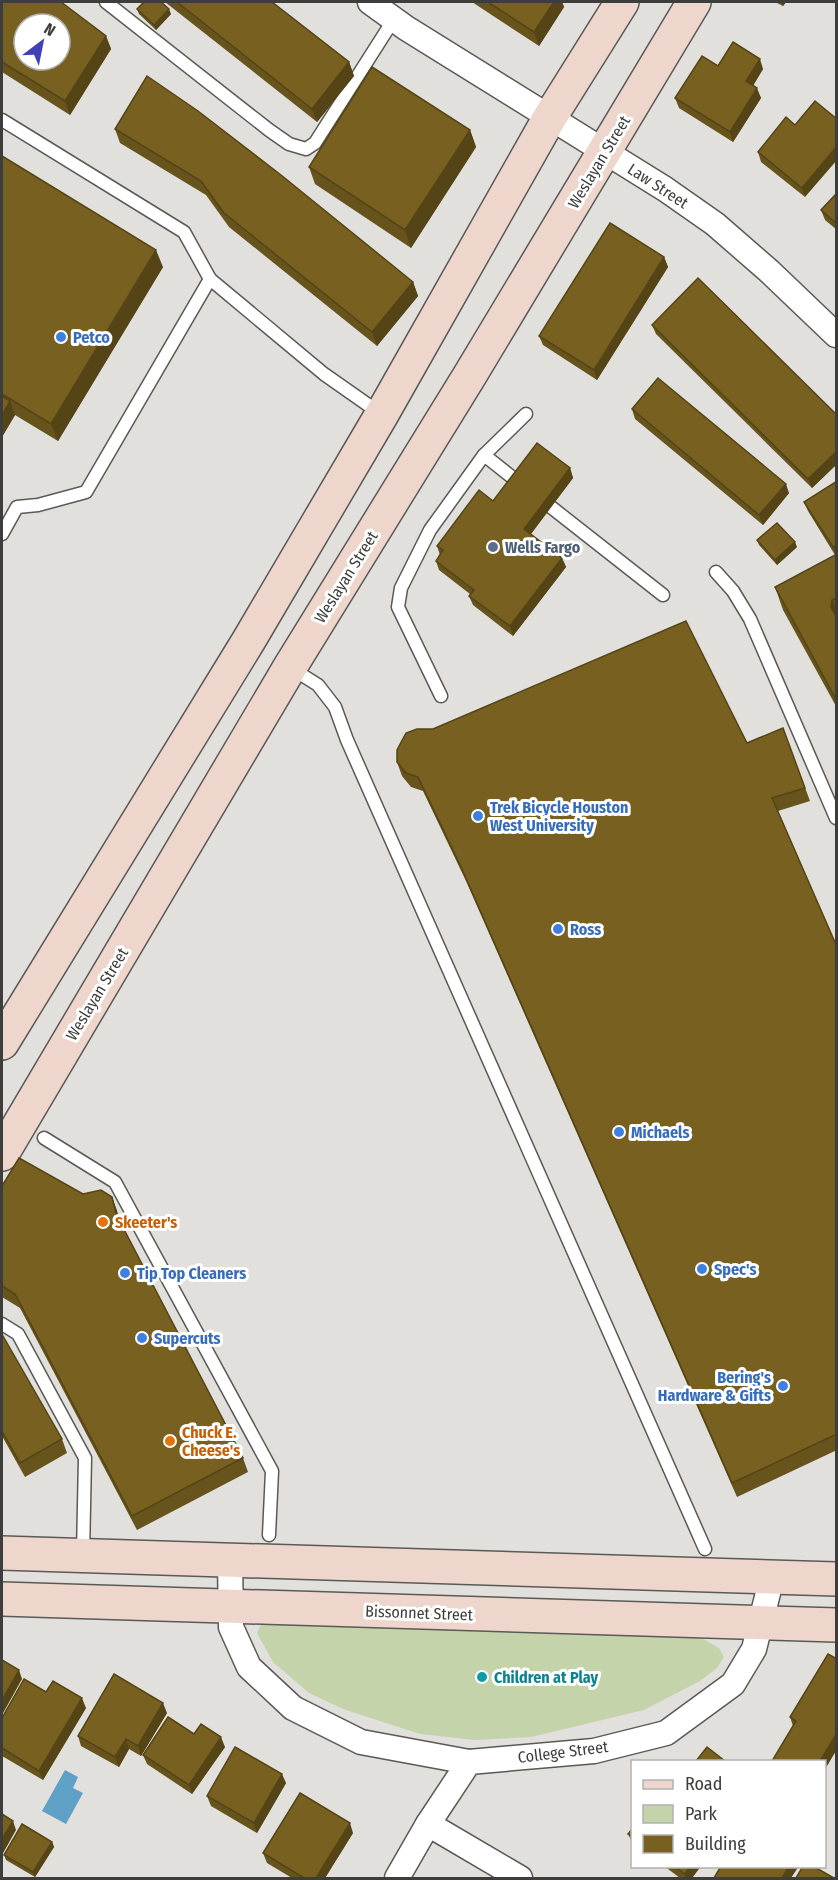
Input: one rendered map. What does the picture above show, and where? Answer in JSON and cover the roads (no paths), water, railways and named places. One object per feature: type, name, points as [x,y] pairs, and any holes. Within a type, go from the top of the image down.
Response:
[{"type":"main road","points":[[2,1042],[249,640],[382,414],[550,117],[622,2]]},
{"type":"main road","name":"Weslayan Street","points":[[2,1154],[22,1125],[290,667],[605,152],[694,2]]},
{"type":"main road","points":[[249,640],[290,667]]},
{"type":"main road","points":[[2,1553],[837,1579]]},
{"type":"main road","name":"Bissonnet Street","points":[[2,1599],[230,1608],[837,1625]]},
{"type":"street","name":"Law Street","points":[[370,2],[665,189],[715,224],[769,270],[837,335]]},
{"type":"street","name":"College Street","points":[[230,1560],[231,1627],[249,1667],[293,1708],[361,1742],[469,1762],[594,1751],[666,1734],[733,1684],[754,1649],[772,1577]]},
{"type":"street","points":[[396,1878],[469,1762]]},
{"type":"street","points":[[429,1824],[520,1878]]},
{"type":"lane","points":[[106,2],[269,130],[289,144],[306,149],[315,143],[394,19]]},
{"type":"lane","points":[[2,120],[184,232],[210,279],[324,374],[382,414]]},
{"type":"lane","points":[[2,534],[17,507],[38,505],[86,492],[210,279]]},
{"type":"lane","points":[[441,696],[398,607],[401,588],[430,530],[484,455],[525,414]]},
{"type":"lane","points":[[484,455],[518,482]]},
{"type":"lane","points":[[551,507],[663,596]]},
{"type":"lane","points":[[716,572],[733,591],[750,619],[837,818]]},
{"type":"lane","points":[[290,667],[318,685],[335,707],[347,740],[705,1549]]},
{"type":"lane","points":[[22,1125],[115,1182],[272,1471],[269,1535]]},
{"type":"lane","points":[[2,1324],[18,1334],[85,1458],[83,1555]]},
{"type":"water","points":[[65,1770],[78,1777],[73,1788],[83,1793],[66,1824],[42,1811]]},
{"type":"place","name":"Petco","points":[[61,337]]},
{"type":"place","name":"Wells Fargo","points":[[493,547]]},
{"type":"place","name":"Trek Bicycle Houston West University","points":[[478,816]]},
{"type":"place","name":"Ross","points":[[558,929]]},
{"type":"place","name":"Michaels","points":[[619,1132]]},
{"type":"place","name":"Skeeter's","points":[[103,1222]]},
{"type":"place","name":"Spec's","points":[[702,1269]]},
{"type":"place","name":"Tip Top Cleaners","points":[[125,1273]]},
{"type":"place","name":"Supercuts","points":[[142,1338]]},
{"type":"place","name":"Bering's Hardware & Gifts","points":[[783,1386]]},
{"type":"place","name":"Chuck E. Cheese's","points":[[170,1441]]},
{"type":"place","name":"Children at Play","points":[[482,1677]]}]
